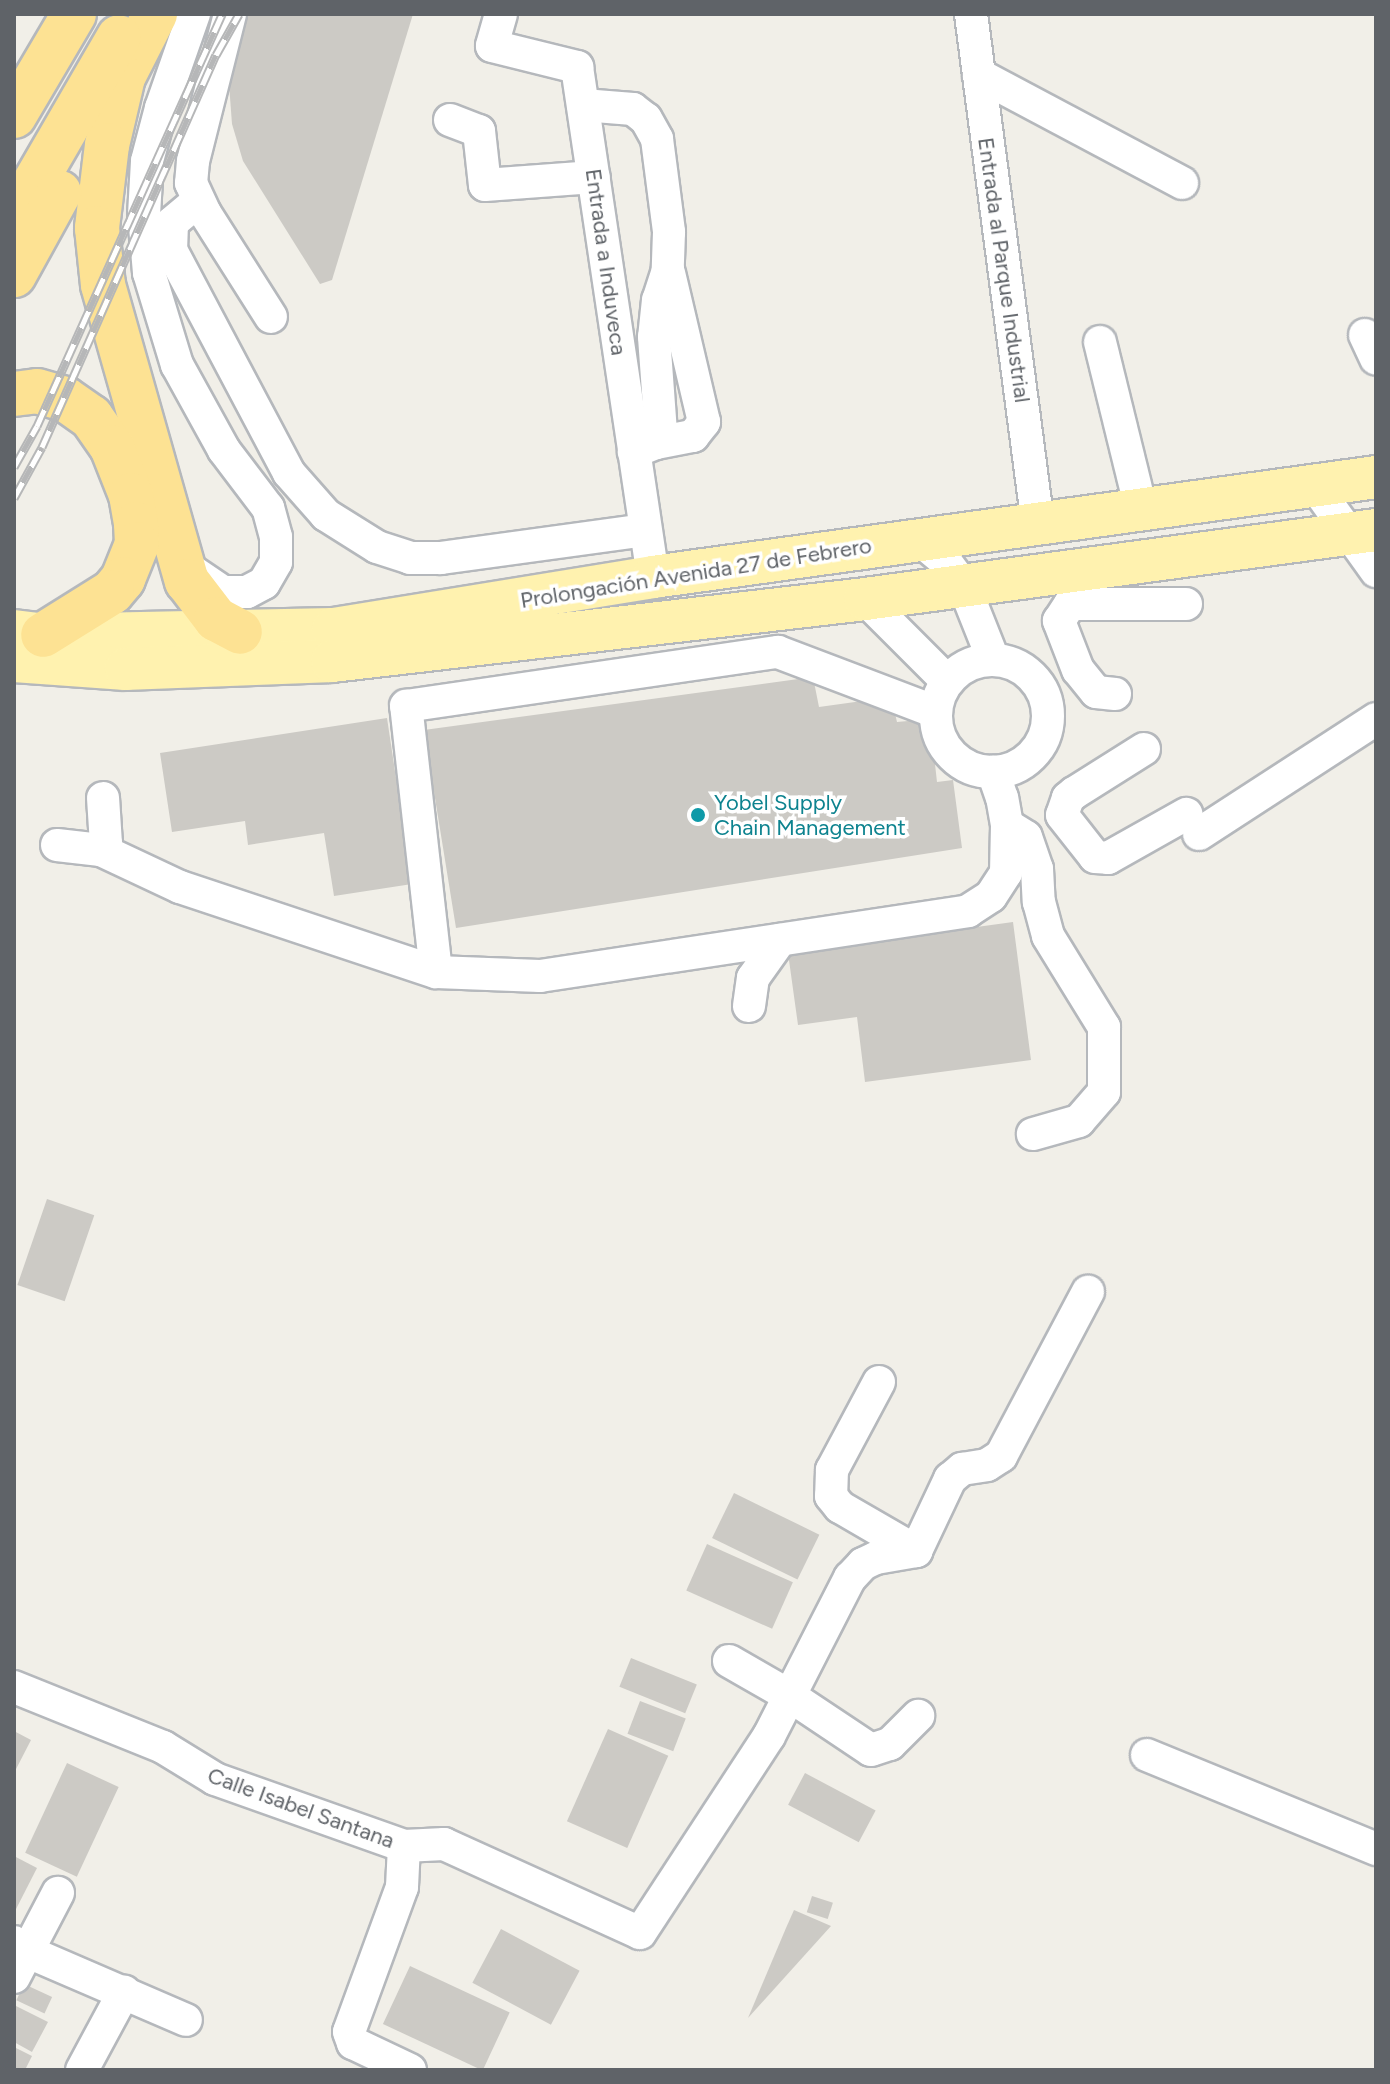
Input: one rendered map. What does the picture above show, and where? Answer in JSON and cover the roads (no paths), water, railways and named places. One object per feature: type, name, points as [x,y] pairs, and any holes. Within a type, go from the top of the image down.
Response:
[{"type":"highway","points":[[14,116],[74,14]]},
{"type":"highway","points":[[14,218],[132,14]]},
{"type":"highway","points":[[14,275],[155,14]]},
{"type":"highway","points":[[123,77],[100,186],[97,228],[103,285],[181,562],[199,602],[216,619],[240,632]]},
{"type":"highway","points":[[14,394],[37,391],[65,399],[91,417],[112,447],[131,495],[137,544],[123,579],[112,592],[24,642]]},
{"type":"main road","name":"Prolongación Avenida 27 de Febrero","points":[[24,642],[333,629],[653,577],[1376,477]]},
{"type":"main road","name":"Prolongación Avenida 27 de Febrero","points":[[24,642],[111,669],[242,667],[332,661],[865,599],[1363,532]]},
{"type":"main road","points":[[599,587],[607,630]]},
{"type":"street","points":[[181,562],[201,580],[223,592],[247,592],[264,583],[276,562],[276,537],[268,508],[224,450],[177,365],[149,273],[144,215],[147,161],[161,108],[194,14]]},
{"type":"street","points":[[230,14],[193,161],[191,183],[198,201],[271,317]]},
{"type":"street","name":"Entrada a Induveca","points":[[501,14],[492,46],[577,67],[594,177],[645,447],[645,530],[653,577]]},
{"type":"street","name":"Entrada al Parque Industrial","points":[[971,14],[1038,525]]},
{"type":"street","points":[[979,75],[1182,183]]},
{"type":"street","points":[[583,105],[633,109],[646,119],[657,139],[669,232],[668,270],[704,422],[693,436],[645,447]]},
{"type":"street","points":[[450,120],[479,131],[485,185],[594,177]]},
{"type":"street","points":[[198,201],[172,223],[171,250],[289,473],[326,515],[377,547],[410,558],[441,558],[645,530]]},
{"type":"street","points":[[645,447],[661,432],[654,337],[658,300],[668,270]]},
{"type":"street","points":[[1100,342],[1141,509]]},
{"type":"street","points":[[1315,486],[1363,532],[1376,571]]},
{"type":"street","points":[[920,540],[945,561],[964,586],[993,659]]},
{"type":"street","points":[[1115,694],[1096,692],[1078,670],[1059,621],[1070,604],[1191,616],[1193,555]]},
{"type":"street","points":[[865,599],[947,681]]},
{"type":"street","points":[[436,972],[406,706],[778,652],[936,712]]},
{"type":"street","points":[[993,659],[1023,668],[1038,683],[1047,701],[1048,722],[1042,741],[1030,758],[1013,769],[993,772],[974,769],[945,747],[938,730],[936,712],[947,681],[967,665],[993,659]]},
{"type":"street","points":[[1144,749],[1068,798],[1062,815],[1095,857],[1108,858],[1192,824],[1376,719]]},
{"type":"street","points":[[57,845],[101,850],[180,887],[436,972],[540,976],[968,911],[991,896],[1006,873],[1007,825],[993,772]]},
{"type":"street","points":[[101,850],[106,844],[103,798]]},
{"type":"street","points":[[1007,825],[1026,837],[1037,869],[1039,902],[1048,936],[1104,1027],[1104,1092],[1079,1121],[1057,1130],[1033,1134]]},
{"type":"street","points":[[749,1006],[753,978],[780,940]]},
{"type":"street","points":[[916,1551],[950,1479],[962,1469],[987,1465],[1001,1456],[1088,1292]]},
{"type":"street","points":[[879,1382],[832,1470],[831,1496],[840,1507],[916,1551]]},
{"type":"street","points":[[790,1696],[850,1578],[863,1564],[876,1558],[916,1551]]},
{"type":"street","points":[[729,1661],[790,1696],[871,1750],[890,1744],[918,1716]]},
{"type":"street","name":"Calle Isabel Santana","points":[[14,1687],[163,1747],[215,1779],[404,1846],[444,1844],[640,1933],[769,1736],[790,1696]]},
{"type":"street","points":[[1147,1755],[1376,1849]]},
{"type":"street","points":[[404,1846],[402,1887],[349,2032],[353,2043],[410,2070]]},
{"type":"street","points":[[58,1893],[18,1957],[124,1992],[186,2020]]},
{"type":"street","points":[[82,2070],[124,1992]]},
{"type":"railway","points":[[14,467],[37,426],[222,14]]},
{"type":"railway","points":[[14,498],[42,447],[216,55],[239,14]]},
{"type":"place","name":"Yobel Supply Chain Management","points":[[698,815]]}]
